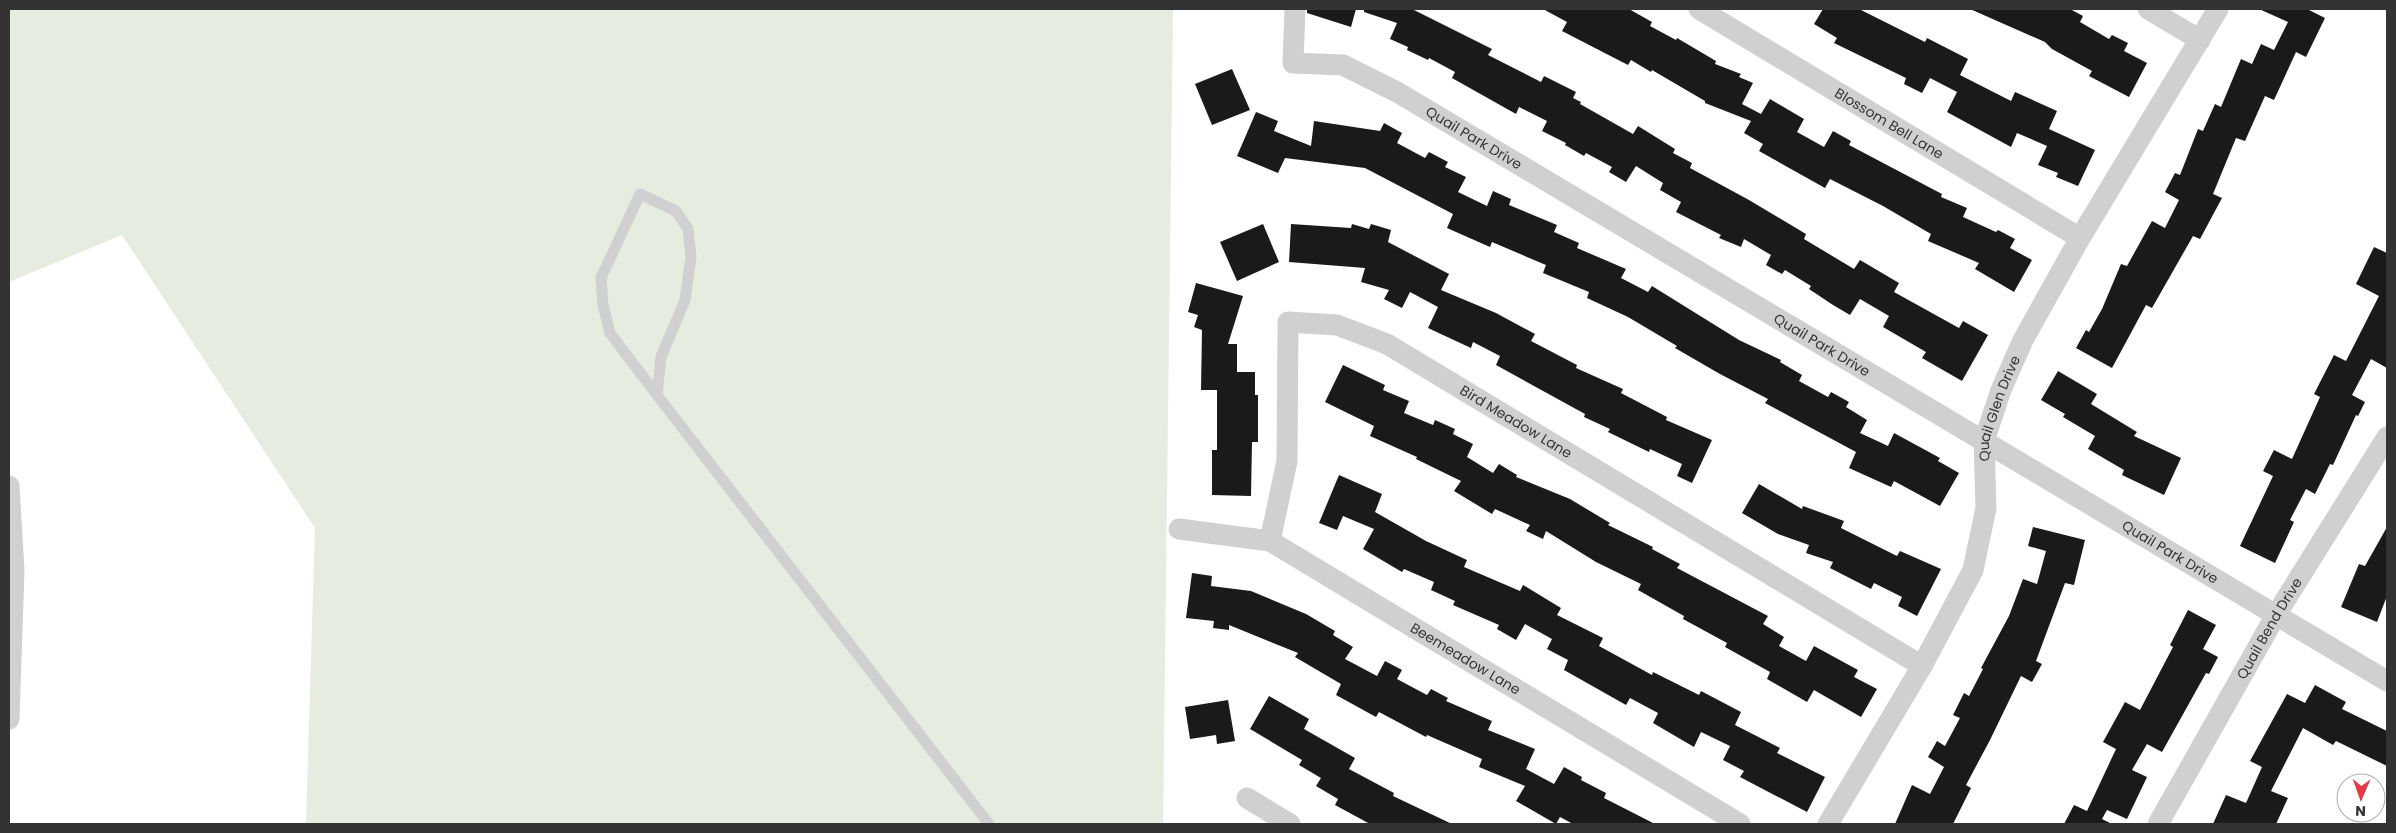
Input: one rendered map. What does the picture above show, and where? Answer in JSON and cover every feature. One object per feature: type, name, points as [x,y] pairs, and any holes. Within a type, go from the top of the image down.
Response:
[{"type":"street","name":"Quail Park Drive","points":[[1295,9],[1293,63],[1342,65],[1396,92],[2387,681]]},
{"type":"street","name":"Blossom Bell Lane","points":[[1699,9],[2080,238]]},
{"type":"street","points":[[2148,9],[2200,40]]},
{"type":"street","name":"Quail Glen Drive","points":[[1828,824],[1922,666],[1973,570],[1986,508],[1984,441],[2001,390],[2023,340],[2080,238],[2218,9]]},
{"type":"street","name":"Bird Meadow Lane","points":[[1270,541],[1287,461],[1288,322],[1336,325],[1387,344],[1922,666]]},
{"type":"street","name":"Quail Bend Drive","points":[[2158,824],[2276,615],[2387,437]]},
{"type":"street","points":[[9,486],[14,570],[9,719]]},
{"type":"street","name":"Beemeadow Lane","points":[[1178,529],[1270,541],[1740,824]]},
{"type":"street","points":[[1247,798],[1290,824]]},
{"type":"lane","points":[[657,395],[661,357],[685,300],[691,257],[688,229],[676,211],[640,194],[601,278],[603,305],[610,333],[657,395],[989,824]]},
{"type":"shaded area","points":[[9,9],[1173,9],[1163,824],[306,824],[315,528],[122,235],[9,282]]},
{"type":"building","points":[[1307,9],[1356,9],[1351,27],[1307,13]]},
{"type":"building","points":[[1364,9],[1412,9],[1492,49],[1488,55],[1541,82],[1544,76],[1576,92],[1573,98],[1581,102],[1580,104],[1633,134],[1638,126],[1675,149],[1673,153],[1692,163],[1690,168],[1806,234],[1804,239],[1854,269],[1860,260],[1899,283],[1894,292],[1959,328],[1963,321],[1988,335],[1962,381],[1922,358],[1926,352],[1883,327],[1889,316],[1860,299],[1850,315],[1809,289],[1811,286],[1785,270],[1782,274],[1766,265],[1771,255],[1744,239],[1741,247],[1719,238],[1721,235],[1676,212],[1681,202],[1660,190],[1663,183],[1636,166],[1626,182],[1609,172],[1612,167],[1586,153],[1584,156],[1565,145],[1566,143],[1542,131],[1547,121],[1519,107],[1516,114],[1452,78],[1455,72],[1429,58],[1428,60],[1407,50],[1408,47],[1390,39],[1397,23],[1364,12]]},
{"type":"building","points":[[1543,9],[1629,9],[1652,22],[1650,26],[1676,40],[1677,38],[1716,61],[1715,64],[1741,74],[1739,77],[1753,83],[1742,104],[1761,114],[1770,99],[1804,119],[1797,132],[1824,147],[1833,131],[1851,141],[1849,145],[1942,194],[1941,197],[1967,208],[1963,217],[1996,232],[1998,230],[2015,239],[2010,248],[2032,260],[2014,292],[1975,269],[1979,263],[1928,241],[1931,234],[1883,206],[1830,179],[1825,188],[1759,151],[1763,144],[1744,133],[1751,121],[1705,103],[1705,101],[1652,70],[1651,72],[1631,60],[1628,65],[1562,31],[1567,22]]},
{"type":"building","points":[[1823,9],[1859,9],[1925,42],[1927,38],[1968,59],[1960,75],[2011,101],[2015,92],[2057,111],[2049,129],[2095,150],[2078,186],[2056,177],[2058,173],[2038,165],[2047,146],[2017,133],[2011,147],[1947,112],[1957,92],[1930,78],[1922,93],[1904,84],[1906,78],[1834,43],[1837,38],[1814,24]]},
{"type":"building","points":[[1970,9],[2070,9],[2083,16],[2080,22],[2109,39],[2112,35],[2128,43],[2124,51],[2147,63],[2129,97],[2089,76],[2092,71],[2052,49],[2045,42]]},
{"type":"building","points":[[2259,9],[2307,9],[2325,18],[2306,57],[2296,52],[2274,100],[2265,96],[2245,141],[2236,138],[2213,194],[2222,198],[2200,239],[2193,236],[2152,308],[2146,305],[2112,368],[2076,348],[2086,330],[2089,332],[2102,309],[2121,264],[2127,266],[2152,221],[2165,228],[2179,200],[2165,192],[2175,173],[2180,175],[2198,129],[2203,131],[2215,104],[2221,107],[2241,59],[2252,64],[2261,44],[2274,50],[2288,22]]},
{"type":"building","points":[[1232,69],[1250,110],[1212,125],[1195,84]]},
{"type":"building","points":[[1256,112],[1278,121],[1274,131],[1311,146],[1314,121],[1380,131],[1384,123],[1402,133],[1397,143],[1425,158],[1429,152],[1448,162],[1445,167],[1466,177],[1458,192],[1487,206],[1493,191],[1511,199],[1509,205],[1557,225],[1554,232],[1579,243],[1577,248],[1626,269],[1621,278],[1648,292],[1652,286],[1739,340],[1781,360],[1780,362],[1802,375],[1799,381],[1828,397],[1831,392],[1849,402],[1846,407],[1867,420],[1860,433],[1888,446],[1894,433],[1940,458],[1938,461],[1959,473],[1940,506],[1894,481],[1891,487],[1849,468],[1856,452],[1765,403],[1768,399],[1675,348],[1677,346],[1628,317],[1587,298],[1589,292],[1543,273],[1546,265],[1492,242],[1490,247],[1447,228],[1453,214],[1365,168],[1285,158],[1278,173],[1237,156]]},
{"type":"building","points":[[1263,224],[1279,262],[1237,281],[1220,242]]},
{"type":"building","points":[[1291,224],[1351,228],[1352,224],[1369,229],[1371,224],[1391,230],[1388,242],[1449,274],[1441,290],[1496,313],[1535,334],[1531,341],[1577,365],[1576,368],[1623,389],[1621,393],[1667,417],[1666,420],[1712,440],[1692,483],[1677,476],[1682,464],[1650,449],[1649,452],[1608,432],[1610,429],[1584,417],[1585,414],[1496,365],[1500,356],[1473,342],[1471,348],[1428,328],[1438,307],[1410,292],[1402,308],[1384,299],[1389,290],[1361,282],[1365,268],[1289,262]]},
{"type":"building","points":[[2374,247],[2387,253],[2387,368],[2371,359],[2352,395],[2365,402],[2358,416],[2356,415],[2333,465],[2330,464],[2315,494],[2306,489],[2290,520],[2294,522],[2275,563],[2240,546],[2273,476],[2263,471],[2274,450],[2292,459],[2320,397],[2314,394],[2334,355],[2346,361],[2379,296],[2356,284]]},
{"type":"building","points":[[1196,283],[1243,296],[1228,344],[1237,344],[1237,372],[1255,372],[1255,395],[1258,395],[1258,442],[1252,442],[1251,496],[1212,495],[1212,450],[1217,450],[1217,390],[1201,390],[1202,330],[1194,327],[1198,315],[1188,312]]},
{"type":"building","points":[[1343,365],[1385,385],[1383,390],[1409,401],[1404,413],[1433,425],[1435,420],[1455,429],[1453,434],[1473,444],[1467,457],[1493,473],[1499,464],[1517,475],[1516,477],[1570,499],[1610,523],[1608,525],[1653,547],[1652,549],[1680,564],[1677,568],[1768,616],[1763,624],[1784,637],[1779,646],[1806,661],[1814,646],[1858,670],[1854,677],[1877,689],[1861,717],[1814,690],[1807,702],[1767,679],[1770,672],[1725,647],[1727,643],[1683,619],[1684,616],[1638,590],[1641,584],[1596,562],[1546,531],[1543,539],[1526,531],[1530,525],[1495,509],[1492,514],[1454,491],[1461,481],[1416,459],[1417,457],[1370,436],[1374,426],[1325,402]]},
{"type":"building","points":[[2058,371],[2097,394],[2091,404],[2137,432],[2134,436],[2181,458],[2164,495],[2122,475],[2124,470],[2088,449],[2095,436],[2063,417],[2065,414],[2041,400]]},
{"type":"building","points":[[1339,475],[1382,494],[1375,512],[1426,541],[1467,560],[1464,567],[1520,591],[1523,585],[1561,608],[1557,615],[1603,638],[1599,646],[1652,675],[1653,672],[1699,695],[1701,691],[1741,712],[1735,725],[1780,748],[1777,753],[1825,777],[1807,812],[1740,777],[1744,771],[1723,760],[1730,746],[1701,732],[1694,747],[1653,723],[1658,713],[1630,698],[1626,705],[1564,670],[1568,660],[1547,649],[1552,639],[1525,624],[1516,640],[1497,629],[1499,625],[1453,605],[1455,601],[1431,590],[1434,582],[1404,569],[1402,572],[1363,549],[1374,529],[1343,516],[1337,530],[1319,523]]},
{"type":"building","points":[[1759,484],[1802,509],[1803,506],[1844,521],[1841,528],[1897,556],[1900,551],[1941,569],[1917,616],[1898,606],[1902,597],[1874,583],[1871,589],[1830,568],[1833,562],[1806,553],[1809,545],[1778,534],[1742,513]]},
{"type":"building","points":[[2033,527],[2085,540],[2074,585],[2065,583],[2036,661],[2042,664],[2032,682],[2021,676],[1966,785],[1971,788],[1953,824],[1895,824],[1912,785],[1930,794],[1944,767],[1928,757],[1937,741],[1945,746],[1960,718],[1953,715],[1964,693],[1969,696],[1983,669],[1981,668],[2009,616],[2023,579],[2037,584],[2046,551],[2028,546]]},
{"type":"building","points":[[2387,527],[2387,596],[2377,622],[2341,607],[2359,564],[2365,566]]},
{"type":"building","points":[[1192,573],[1212,576],[1211,586],[1251,591],[1306,614],[1335,631],[1333,635],[1353,647],[1345,659],[1377,676],[1385,661],[1402,670],[1397,679],[1427,695],[1431,689],[1448,698],[1446,701],[1492,721],[1488,730],[1535,749],[1526,769],[1554,784],[1564,767],[1582,777],[1581,780],[1606,793],[1604,798],[1655,824],[1573,824],[1560,817],[1556,824],[1516,801],[1525,786],[1479,767],[1482,759],[1427,735],[1426,737],[1379,712],[1376,717],[1336,695],[1341,684],[1295,657],[1298,653],[1229,625],[1229,630],[1213,628],[1214,621],[1186,618]]},
{"type":"building","points":[[2188,610],[2216,625],[2203,649],[2218,657],[2209,674],[2206,673],[2162,752],[2147,744],[2132,770],[2147,777],[2127,819],[2107,810],[2102,819],[2112,824],[2064,824],[2074,805],[2087,811],[2116,749],[2103,742],[2125,702],[2140,710],[2173,647],[2170,645]]},
{"type":"building","points":[[2315,685],[2346,702],[2342,709],[2387,731],[2387,766],[2336,741],[2333,745],[2303,728],[2271,791],[2288,798],[2276,824],[2213,824],[2226,795],[2246,803],[2262,767],[2250,761],[2287,694],[2305,703]]},
{"type":"building","points":[[1269,696],[1309,719],[1304,729],[1355,758],[1349,769],[1394,793],[1393,796],[1452,824],[1370,824],[1335,805],[1338,799],[1316,786],[1321,778],[1299,765],[1302,760],[1250,729]]},
{"type":"building","points":[[1228,700],[1235,741],[1217,744],[1216,735],[1190,739],[1185,707]]}]
